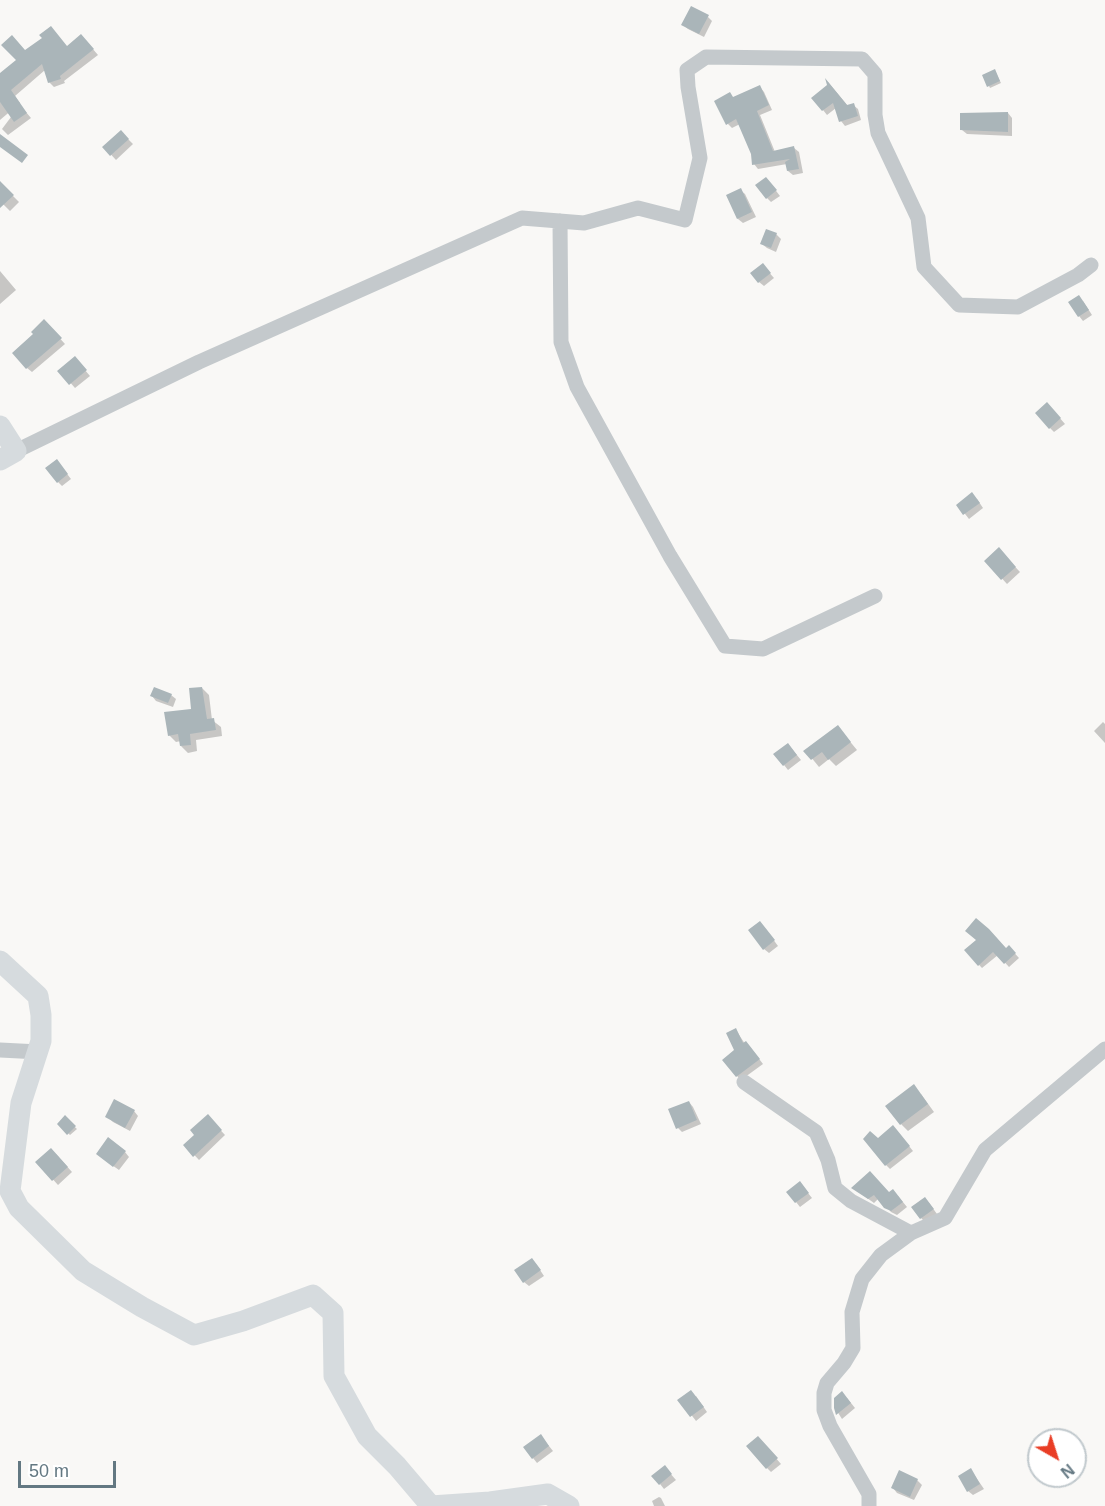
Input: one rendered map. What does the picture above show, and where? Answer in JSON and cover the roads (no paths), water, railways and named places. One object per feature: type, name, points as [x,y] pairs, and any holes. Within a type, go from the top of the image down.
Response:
[{"type":"main road","points":[[0,426],[8,455]]},
{"type":"main road","points":[[0,961],[38,996],[41,1015],[39,1052],[21,1103],[5,1193],[83,1271],[194,1335],[243,1321],[313,1295],[333,1313],[334,1376],[367,1436],[397,1466],[431,1506],[490,1502],[548,1494],[569,1506]]},
{"type":"street","points":[[8,455],[199,362],[522,218],[584,223],[638,208],[685,220],[700,158],[687,70],[706,57],[862,59],[875,74],[875,115],[878,133],[918,218],[924,267],[959,305],[1018,307],[1078,275],[1091,265]]},
{"type":"street","points":[[560,221],[561,342],[577,387],[670,556],[725,646],[763,649],[874,596]]},
{"type":"street","points":[[868,1506],[869,1494],[824,1410],[824,1393],[827,1383],[853,1348],[852,1312],[862,1279],[881,1255],[911,1233],[945,1218],[985,1150],[1105,1049]]},
{"type":"street","points":[[0,1050],[39,1052]]},
{"type":"street","points":[[744,1082],[816,1132],[828,1161],[835,1188],[851,1201],[911,1233]]}]
